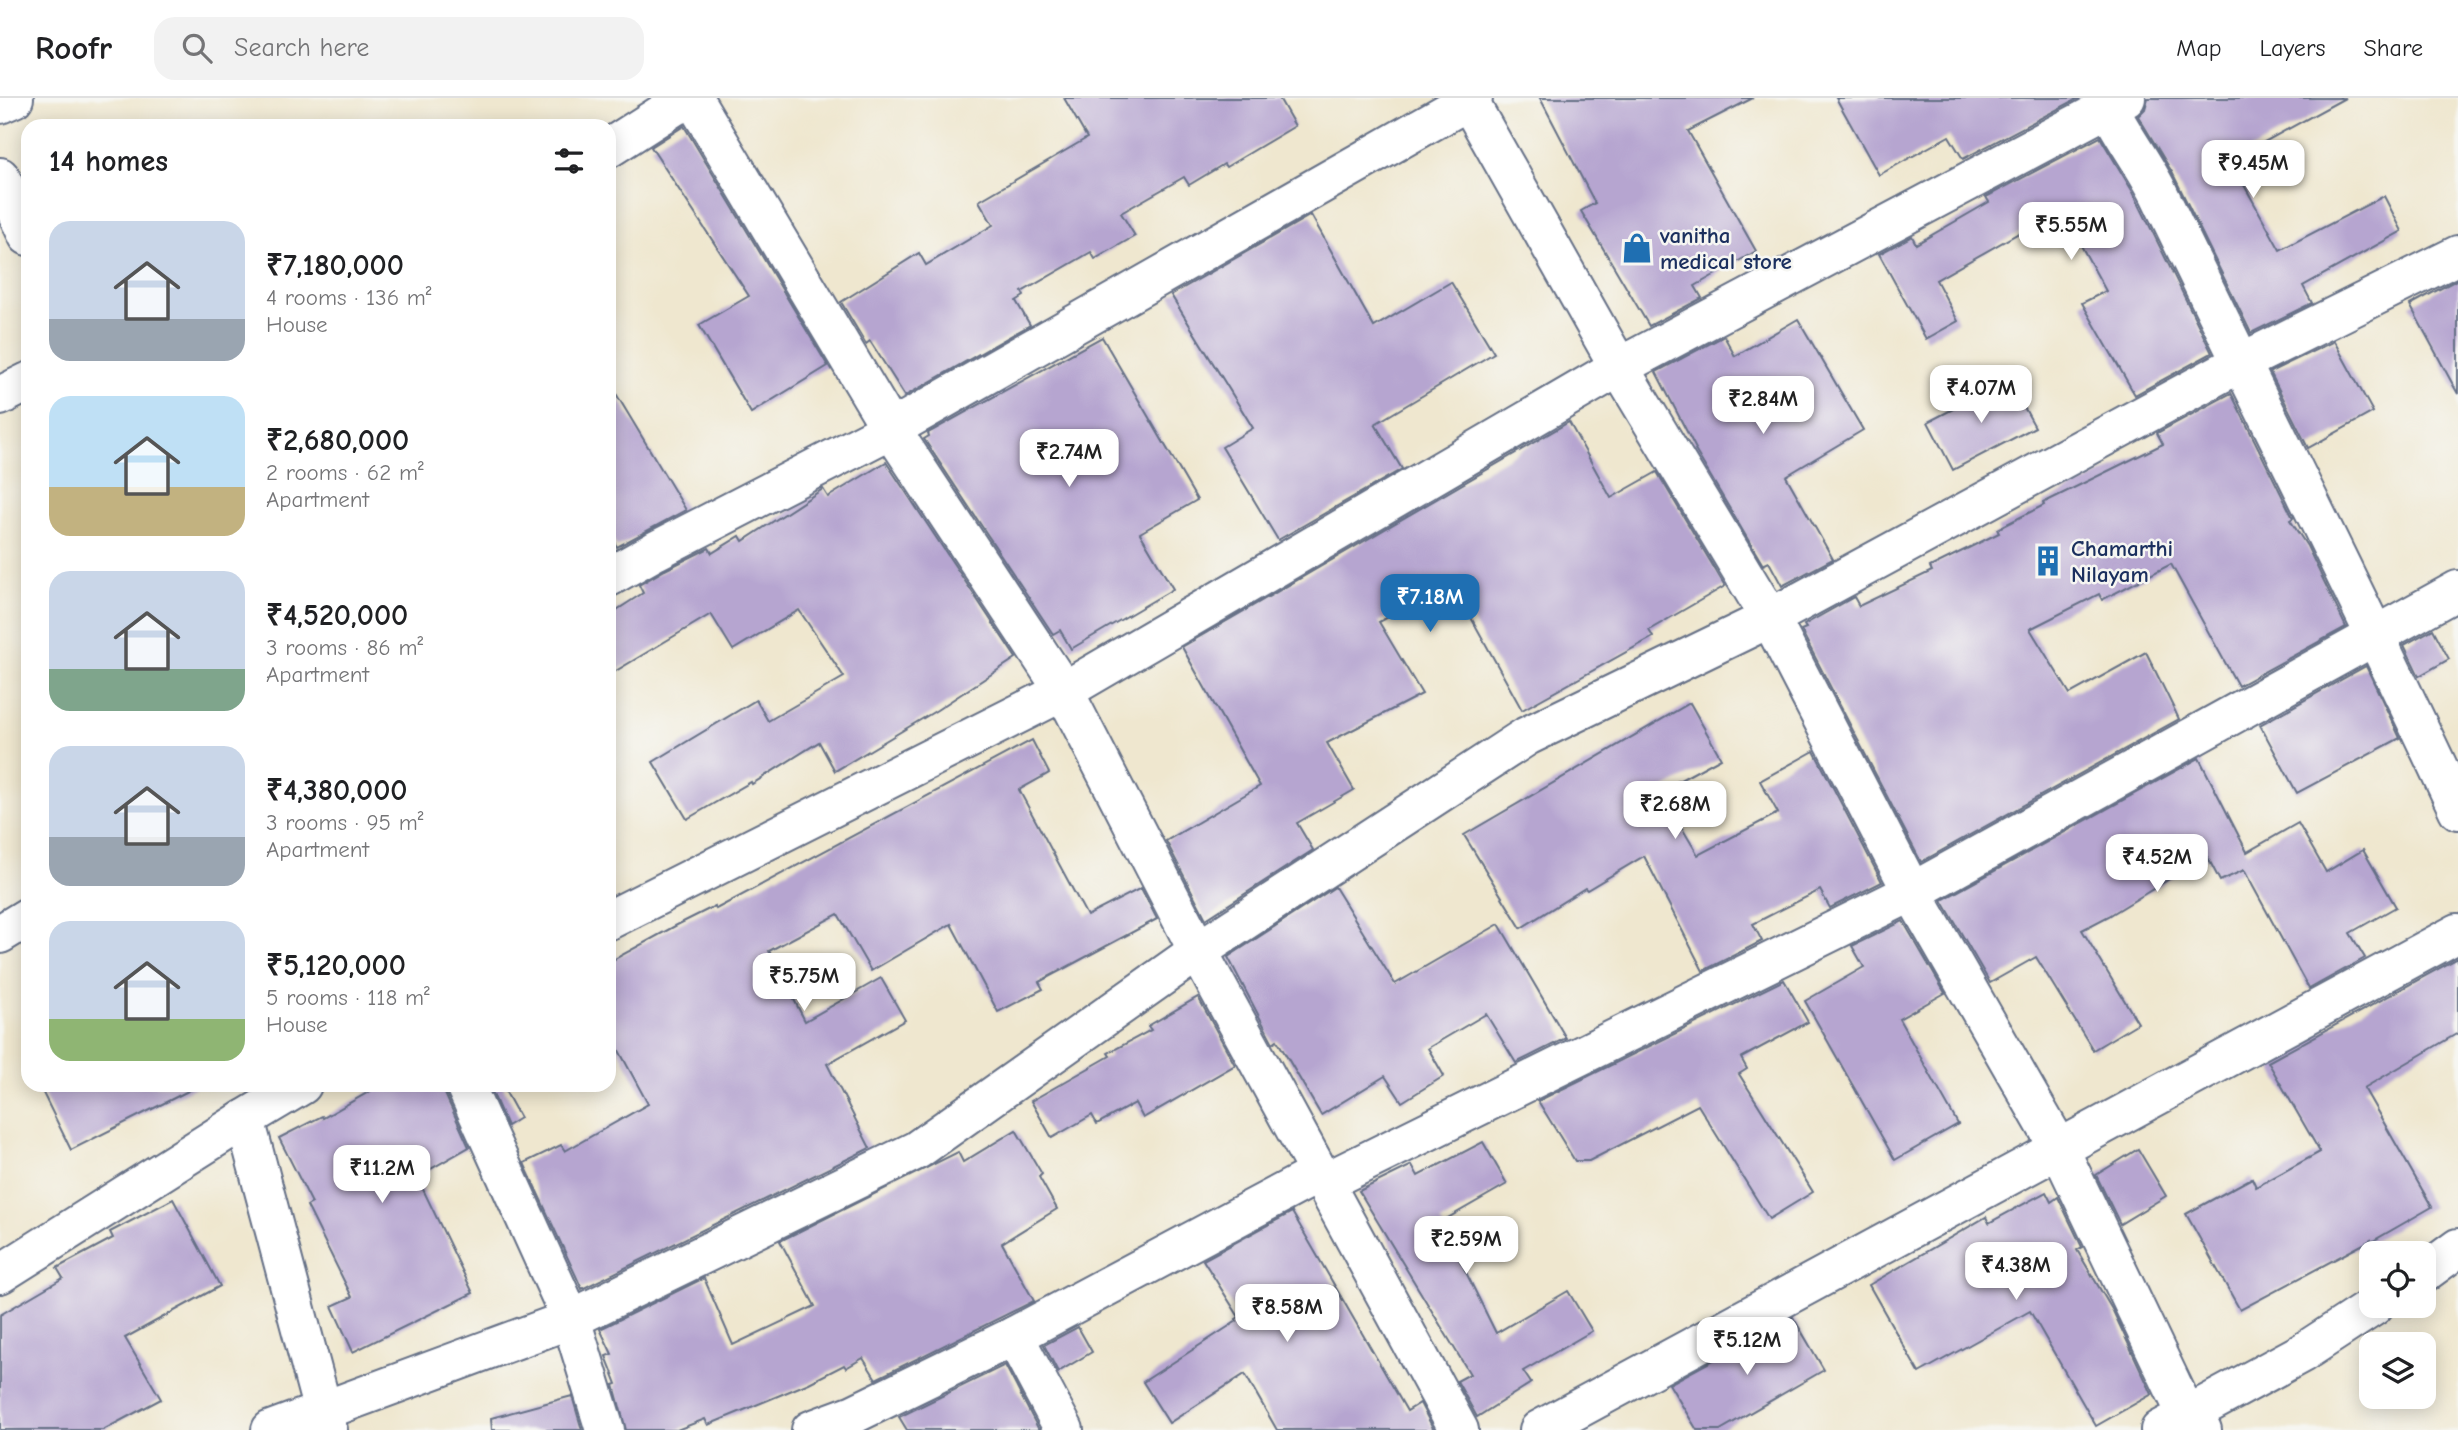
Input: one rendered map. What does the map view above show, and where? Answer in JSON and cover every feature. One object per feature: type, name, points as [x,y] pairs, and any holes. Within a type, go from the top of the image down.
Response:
[{"type":"street","points":[[0,104],[14,98]]},
{"type":"street","points":[[616,144],[690,98],[891,429],[1063,691],[1198,951],[1459,1430]]},
{"type":"street","points":[[616,573],[891,429],[1469,99],[1619,367],[1770,618],[1912,892],[2059,1148],[2183,1425],[2359,1316]]},
{"type":"street","points":[[616,916],[1063,691],[1619,367],[2112,101],[2376,634],[2458,810]]},
{"type":"street","points":[[0,177],[21,221]]},
{"type":"street","points":[[271,1430],[325,1420],[571,1319],[917,1150],[1198,951],[1527,736],[1770,618],[2240,363],[2458,256]]},
{"type":"street","points":[[0,396],[21,386]]},
{"type":"street","points":[[811,1430],[857,1422],[1014,1336],[1321,1178],[1912,892],[2458,590]]},
{"type":"street","points":[[0,933],[21,921]]},
{"type":"street","points":[[1539,1430],[2458,933]]},
{"type":"street","points":[[0,1274],[290,1092]]},
{"type":"street","points":[[468,1092],[571,1319],[605,1430]]},
{"type":"street","points":[[245,1119],[325,1420]]},
{"type":"street","points":[[2436,1264],[2458,1248]]},
{"type":"street","points":[[1014,1336],[1064,1430]]},
{"type":"building","points":[[1064,98],[1279,98],[1295,126],[1226,167],[1224,164],[1189,185],[1184,177],[1121,213],[1135,236],[1095,259],[1091,252],[1022,292],[1024,296],[1016,301],[1030,325],[905,396],[870,341],[866,344],[841,302],[919,253],[926,265],[993,225],[979,201],[1087,138]]},
{"type":"building","points":[[1540,98],[1753,98],[1688,131],[1756,251],[1695,286],[1702,298],[1649,326],[1581,211],[1595,203]]},
{"type":"building","points":[[1836,98],[2079,98],[1963,159],[1949,136],[1879,175]]},
{"type":"building","points":[[2148,98],[2345,98],[2246,152],[2249,159],[2234,167],[2280,250],[2384,196],[2402,231],[2303,286],[2312,303],[2251,333],[2172,172],[2138,116],[2145,109]]},
{"type":"building","points":[[684,126],[828,366],[751,413],[699,325],[749,296],[651,147]]},
{"type":"building","points":[[2100,137],[2133,192],[2212,353],[2135,395],[2082,303],[2106,291],[2061,209],[1936,280],[1958,321],[1926,339],[1879,254],[1912,236],[1916,244],[1989,202],[1986,197]]},
{"type":"building","points":[[1311,215],[1374,327],[1451,282],[1494,353],[1375,424],[1402,469],[1278,540],[1222,447],[1253,428],[1171,295]]},
{"type":"building","points":[[2458,279],[2458,394],[2410,305]]},
{"type":"building","points":[[1798,319],[1863,430],[1786,476],[1833,559],[1782,586],[1769,562],[1763,565],[1695,450],[1656,372],[1724,336],[1735,356]]},
{"type":"building","points":[[1102,337],[1197,500],[1140,533],[1173,589],[1071,649],[1060,630],[1053,634],[924,439],[929,436],[928,433]]},
{"type":"building","points":[[2334,341],[2373,412],[2308,448],[2270,372]]},
{"type":"building","points":[[2009,380],[2035,427],[1953,470],[1928,422]]},
{"type":"building","points":[[2231,393],[2293,518],[2290,520],[2307,546],[2346,627],[2238,686],[2171,564],[2102,600],[2099,594],[2030,629],[2070,694],[2146,652],[2179,719],[1921,862],[1801,630],[1806,628],[1804,625],[1854,597],[1859,606],[1932,571],[1930,567],[1999,533],[1997,529],[2044,505],[2043,503],[2163,444],[2157,433]]},
{"type":"building","points":[[616,394],[686,510],[616,545]]},
{"type":"building","points":[[1569,422],[1611,498],[1657,472],[1725,586],[1649,630],[1653,637],[1522,710],[1452,583],[1379,622],[1422,694],[1327,743],[1354,790],[1297,823],[1313,850],[1206,919],[1166,841],[1260,786],[1182,647]]},
{"type":"building","points":[[886,462],[1016,658],[937,710],[835,771],[819,742],[752,784],[751,782],[687,819],[653,762],[756,700],[768,721],[844,677],[799,610],[733,650],[711,614],[616,671],[616,610],[643,593],[639,585],[665,570],[709,548],[712,553],[740,536],[743,541],[823,489],[828,497]]},
{"type":"building","points":[[2433,629],[2449,659],[2419,676],[2404,645]]},
{"type":"building","points":[[2366,666],[2400,738],[2297,793],[2260,725]]},
{"type":"building","points":[[1690,703],[1721,758],[1660,791],[1698,855],[1778,813],[1760,781],[1814,751],[1882,882],[1830,908],[1820,890],[1753,924],[1762,941],[1703,971],[1644,856],[1587,890],[1585,888],[1521,928],[1464,835]]},
{"type":"building","points":[[1032,740],[1049,773],[1019,790],[1087,916],[1141,888],[1157,919],[1039,982],[1043,989],[998,1012],[951,924],[871,971],[838,914],[769,951],[805,1021],[881,978],[905,1020],[827,1064],[870,1148],[582,1289],[524,1163],[561,1145],[565,1151],[648,1104],[616,1045],[616,958],[715,906],[716,909]]},
{"type":"building","points":[[2199,758],[2247,852],[2298,823],[2326,872],[2363,850],[2396,907],[2350,933],[2365,958],[2309,989],[2244,870],[2220,881],[2207,856],[2082,930],[2138,1023],[2093,1050],[2036,957],[1990,983],[1942,900]]},
{"type":"building","points":[[1335,887],[1395,984],[1499,924],[1566,1038],[1516,1063],[1486,1014],[1428,1048],[1444,1076],[1402,1102],[1385,1076],[1321,1115],[1277,1040],[1273,1043],[1228,957]]},
{"type":"building","points":[[1903,921],[1945,993],[1899,1019],[1958,1124],[1895,1160],[1805,1001],[1864,967],[1852,946]]},
{"type":"building","points":[[2458,958],[2458,1033],[2364,1088],[2432,1207],[2373,1241],[2359,1241],[2359,1246],[2240,1310],[2186,1214],[2252,1178],[2256,1187],[2320,1152],[2268,1062]]},
{"type":"building","points":[[1784,980],[1808,1022],[1741,1058],[1747,1069],[1739,1074],[1813,1192],[1769,1219],[1698,1105],[1589,1161],[1575,1161],[1538,1101]]},
{"type":"building","points":[[1198,997],[1235,1065],[1143,1118],[1135,1103],[1097,1124],[1092,1115],[1052,1138],[1031,1101],[1110,1056],[1108,1053],[1151,1030],[1148,1026]]},
{"type":"building","points":[[42,1092],[186,1092],[71,1150]]},
{"type":"building","points":[[369,1092],[445,1092],[469,1147],[417,1177],[473,1293],[353,1352],[332,1306],[352,1297],[307,1206],[312,1203],[279,1138],[322,1116],[323,1118]]},
{"type":"building","points":[[492,1092],[506,1092],[520,1118],[507,1126]]},
{"type":"building","points":[[1016,1130],[1042,1174],[1039,1177],[1057,1209],[1002,1243],[1034,1301],[876,1379],[863,1358],[846,1368],[844,1365],[809,1383],[708,1425],[705,1419],[677,1430],[626,1430],[614,1385],[617,1384],[606,1356],[612,1354],[600,1329],[704,1278],[733,1345],[815,1306],[780,1241],[958,1152],[963,1162]]},
{"type":"building","points":[[1483,1142],[1507,1184],[1441,1222],[1496,1333],[1568,1291],[1592,1331],[1523,1371],[1531,1383],[1477,1417],[1457,1381],[1470,1374],[1359,1191],[1412,1165],[1418,1176]]},
{"type":"building","points":[[2138,1149],[2166,1196],[2120,1224],[2096,1175]]},
{"type":"building","points":[[2046,1192],[2051,1202],[2058,1197],[2082,1247],[2077,1250],[2113,1311],[2152,1394],[2096,1426],[2030,1311],[1919,1373],[1869,1285],[1986,1217],[1989,1223]]},
{"type":"building","points":[[173,1199],[220,1286],[125,1338],[161,1399],[103,1430],[0,1430],[0,1315],[63,1278],[57,1268],[113,1238],[110,1232]]},
{"type":"building","points":[[1292,1212],[1407,1411],[1420,1403],[1434,1430],[1277,1430],[1245,1374],[1169,1423],[1143,1382],[1237,1321],[1239,1317],[1203,1260]]},
{"type":"building","points":[[1793,1317],[1824,1370],[1720,1430],[1697,1430],[1669,1384]]},
{"type":"building","points":[[1078,1327],[1092,1352],[1058,1372],[1044,1345]]},
{"type":"building","points":[[1005,1365],[1039,1430],[907,1430],[899,1417]]},
{"type":"building","points":[[572,1396],[582,1430],[492,1430],[491,1418]]},
{"type":"place","name":"vanitha medical store","points":[[1637,248]]},
{"type":"place","name":"Chamarthi Nilayam","points":[[2048,561]]}]
